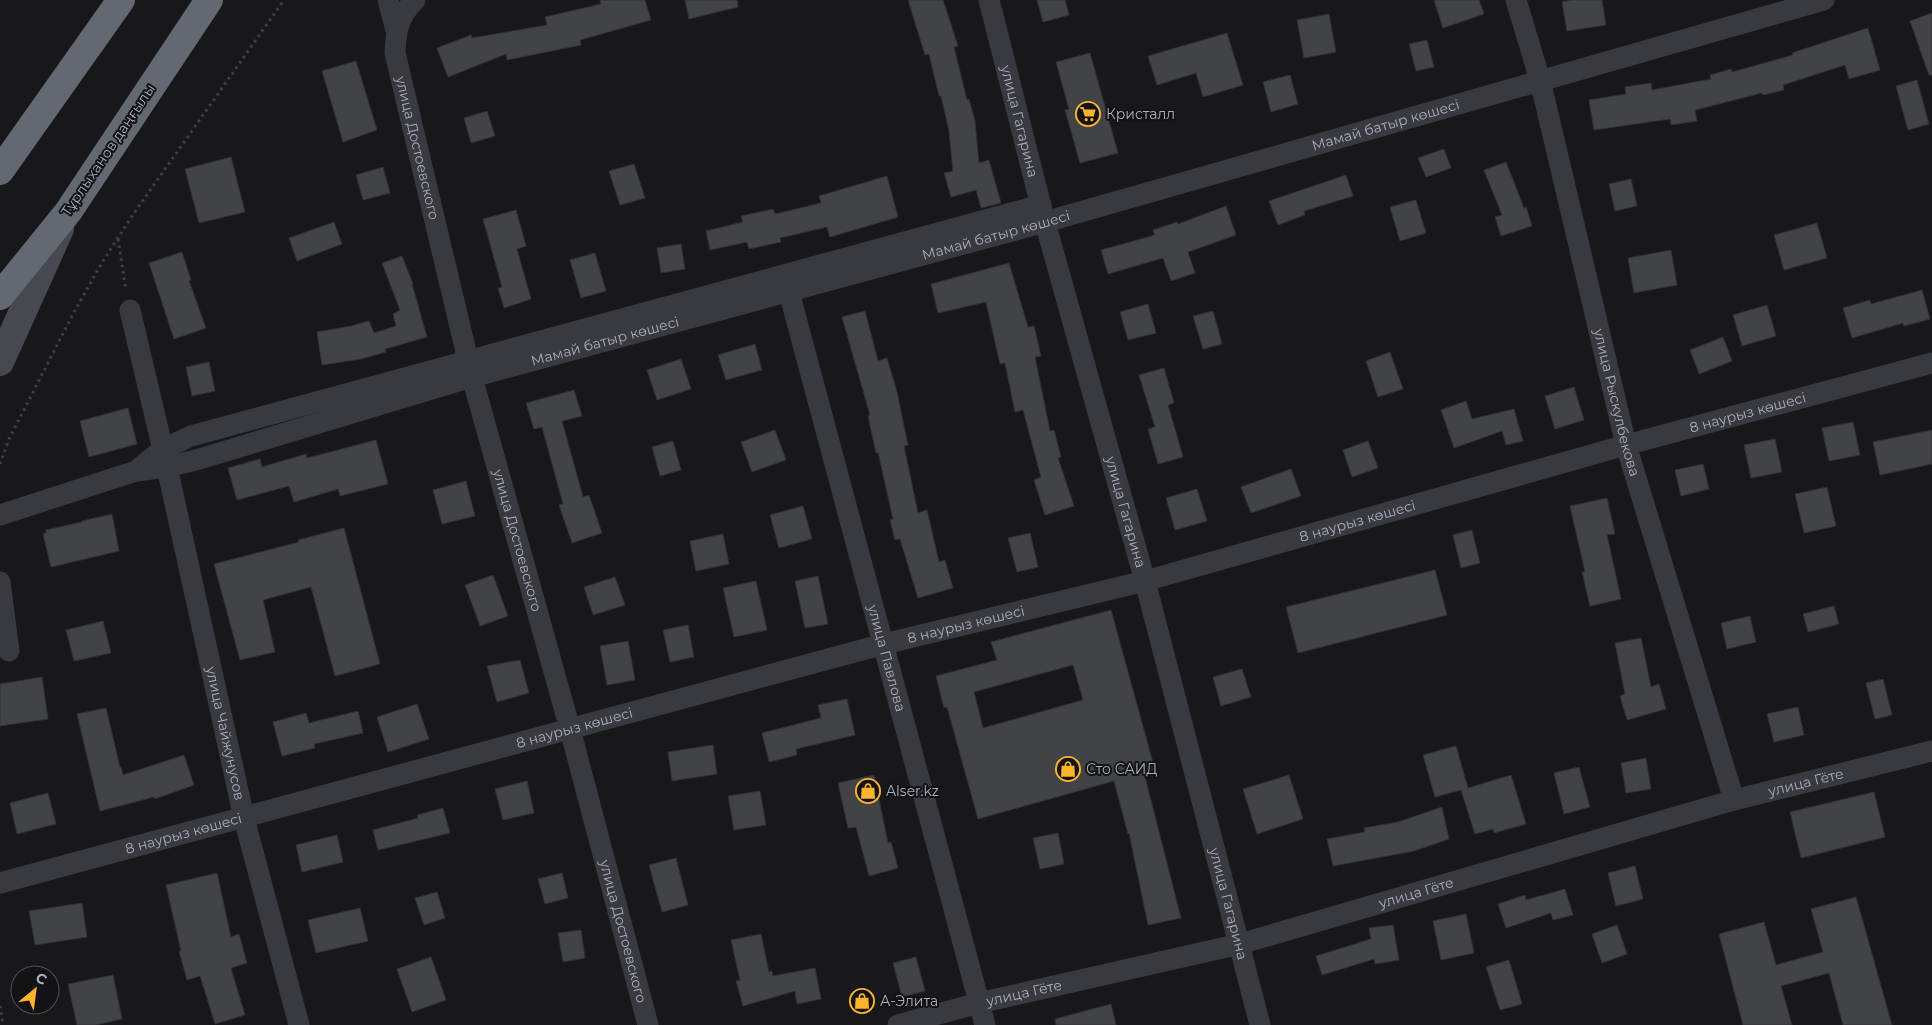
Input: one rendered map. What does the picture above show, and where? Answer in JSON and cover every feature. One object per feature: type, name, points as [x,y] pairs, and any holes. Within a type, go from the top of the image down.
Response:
[{"type":"highway","points":[[0,171],[121,0]]},
{"type":"highway","name":"Тұрлыханов даңғылы","points":[[0,296],[68,212],[209,0]]},
{"type":"main road","points":[[0,362],[68,212]]},
{"type":"street","points":[[388,0],[396,30]]},
{"type":"street","points":[[396,30],[407,8],[414,0]]},
{"type":"street","name":"улица Гагарина","points":[[989,0],[1043,213],[1145,581],[1260,1025]]},
{"type":"street","name":"улица Рыскулбекова","points":[[1516,0],[1540,80],[1626,445],[1734,800]]},
{"type":"street","name":"Мамай батыр көшесі","points":[[0,515],[136,471],[165,458],[470,368],[1540,80],[1824,0]]},
{"type":"street","name":"улица Достоевского","points":[[396,30],[395,53],[470,368],[570,729],[648,1025]]},
{"type":"street","name":"Мамай батыр көшесі","points":[[470,368],[789,292],[1043,213]]},
{"type":"street","name":"улица Павлова","points":[[789,292],[985,1025]]},
{"type":"street","name":"улица Чайжунусов","points":[[130,310],[165,458],[244,818],[299,1025]]},
{"type":"street","name":"8 наурыз көшесі","points":[[0,883],[884,644],[1145,581],[1626,445],[1932,362]]},
{"type":"street","points":[[0,582],[9,651]]},
{"type":"street","name":"улица Гёте","points":[[898,1025],[979,1003],[1240,944],[1734,800],[1932,751]]},
{"type":"path","points":[[0,464],[9,439],[74,312],[117,239],[284,0]]},
{"type":"path","points":[[117,239],[130,310]]},
{"type":"path","points":[[0,1006],[3,1025]]},
{"type":"building","points":[[600,0],[645,0],[651,20],[580,40],[581,45],[507,60],[506,54],[448,77],[437,48],[471,35],[472,38],[547,25],[545,17],[601,4]]},
{"type":"building","points":[[685,0],[737,0],[738,7],[689,19]]},
{"type":"building","points":[[908,0],[943,0],[958,46],[954,47],[967,100],[969,99],[975,121],[979,163],[989,160],[1001,203],[981,208],[976,190],[951,197],[944,173],[953,171],[949,131],[929,54],[925,55]]},
{"type":"building","points":[[1037,0],[1065,0],[1069,15],[1043,22]]},
{"type":"building","points":[[1434,0],[1479,0],[1484,14],[1443,28]]},
{"type":"building","points":[[1602,0],[1606,25],[1567,31],[1562,2]]},
{"type":"building","points":[[1932,13],[1932,75],[1929,75],[1910,21]]},
{"type":"building","points":[[1329,14],[1336,52],[1304,58],[1297,20]]},
{"type":"building","points":[[1868,28],[1880,70],[1849,79],[1845,65],[1783,85],[1784,90],[1763,95],[1762,93],[1695,110],[1697,121],[1671,125],[1670,119],[1594,130],[1589,100],[1626,94],[1625,87],[1651,83],[1652,90],[1711,79],[1710,75],[1731,69],[1732,72],[1793,55],[1792,53]]},
{"type":"building","points":[[1227,33],[1243,85],[1203,97],[1196,73],[1157,85],[1148,56]]},
{"type":"building","points":[[1427,40],[1434,67],[1416,71],[1409,44]]},
{"type":"building","points":[[1090,53],[1118,153],[1080,163],[1065,110],[1069,109],[1056,62]]},
{"type":"building","points":[[356,61],[377,130],[343,142],[322,71]]},
{"type":"building","points":[[1290,75],[1298,104],[1271,112],[1263,82]]},
{"type":"building","points":[[1917,80],[1929,124],[1908,130],[1896,86]]},
{"type":"building","points":[[487,111],[495,136],[471,143],[464,118]]},
{"type":"building","points":[[1444,149],[1451,168],[1426,177],[1418,158]]},
{"type":"building","points":[[231,157],[245,212],[199,223],[185,169]]},
{"type":"building","points":[[1506,162],[1524,208],[1526,207],[1532,226],[1501,236],[1495,217],[1502,215],[1484,170]]},
{"type":"building","points":[[634,164],[645,198],[620,205],[609,171]]},
{"type":"building","points":[[383,167],[390,193],[363,200],[356,175]]},
{"type":"building","points":[[1346,175],[1353,196],[1304,211],[1305,215],[1278,225],[1269,201]]},
{"type":"building","points":[[887,176],[898,217],[830,237],[827,227],[780,238],[781,242],[749,249],[747,242],[710,250],[706,231],[743,222],[741,216],[773,209],[775,214],[821,203],[819,196]]},
{"type":"building","points":[[1631,179],[1637,206],[1615,211],[1609,184]]},
{"type":"building","points":[[1416,200],[1426,233],[1400,241],[1390,207]]},
{"type":"building","points":[[1226,206],[1236,235],[1188,252],[1195,273],[1171,281],[1163,258],[1108,274],[1101,250],[1155,235],[1153,230],[1177,222],[1178,224]]},
{"type":"building","points":[[516,210],[526,246],[517,249],[531,299],[504,308],[498,288],[502,287],[483,219]]},
{"type":"building","points":[[334,222],[342,244],[297,261],[289,238]]},
{"type":"building","points":[[1817,223],[1827,258],[1784,270],[1774,235]]},
{"type":"building","points":[[681,244],[685,269],[661,273],[657,248]]},
{"type":"building","points":[[1671,250],[1677,285],[1634,293],[1628,258]]},
{"type":"building","points":[[182,252],[191,280],[189,281],[206,328],[174,339],[149,263]]},
{"type":"building","points":[[595,253],[606,291],[581,298],[570,260]]},
{"type":"building","points":[[402,256],[413,284],[427,337],[385,349],[386,352],[361,359],[322,365],[317,332],[369,321],[374,333],[396,326],[393,314],[400,310],[382,263]]},
{"type":"building","points":[[1009,263],[1028,327],[1034,326],[1041,356],[1035,357],[1050,431],[1054,430],[1061,457],[1058,458],[1074,506],[1045,515],[1034,480],[1041,477],[1023,410],[1015,412],[1005,363],[1000,364],[986,302],[938,313],[931,284]]},
{"type":"building","points":[[1922,290],[1930,319],[1904,326],[1903,323],[1852,338],[1843,308],[1870,300],[1871,304]]},
{"type":"building","points":[[1148,304],[1156,333],[1128,340],[1120,312]]},
{"type":"building","points":[[1767,305],[1776,336],[1742,346],[1733,315]]},
{"type":"building","points":[[865,311],[878,361],[887,358],[897,392],[908,445],[904,446],[918,513],[927,510],[939,562],[945,560],[953,588],[918,598],[900,539],[895,540],[890,520],[893,519],[868,416],[870,415],[842,317]]},
{"type":"building","points":[[1213,311],[1222,344],[1203,349],[1193,316]]},
{"type":"building","points":[[1723,337],[1732,361],[1699,374],[1690,350]]},
{"type":"building","points":[[755,344],[762,370],[726,380],[718,355]]},
{"type":"building","points":[[1390,352],[1403,389],[1378,397],[1366,361]]},
{"type":"building","points":[[681,359],[691,389],[657,400],[647,370]]},
{"type":"building","points":[[209,362],[215,391],[192,396],[186,367]]},
{"type":"building","points":[[1164,368],[1174,403],[1168,405],[1183,457],[1158,464],[1148,429],[1155,427],[1139,375]]},
{"type":"building","points":[[1574,387],[1584,420],[1555,429],[1545,396]]},
{"type":"building","points":[[574,390],[582,416],[562,421],[583,497],[589,495],[602,533],[572,543],[559,505],[563,504],[542,427],[534,429],[526,403]]},
{"type":"building","points":[[1466,401],[1472,419],[1514,409],[1523,441],[1506,445],[1502,431],[1454,448],[1441,410]]},
{"type":"building","points":[[128,408],[137,444],[89,457],[80,421]]},
{"type":"building","points":[[1853,422],[1860,455],[1829,461],[1822,428]]},
{"type":"building","points":[[775,430],[786,460],[752,472],[741,442]]},
{"type":"building","points":[[1932,430],[1932,464],[1880,475],[1873,442]]},
{"type":"building","points":[[1775,439],[1782,472],[1751,478],[1744,445]]},
{"type":"building","points":[[376,440],[388,484],[340,496],[338,489],[294,502],[289,486],[237,500],[228,468],[260,459],[262,467],[306,454],[307,458]]},
{"type":"building","points":[[673,441],[681,470],[660,476],[652,447]]},
{"type":"building","points":[[1368,441],[1378,468],[1352,477],[1343,450]]},
{"type":"building","points":[[1703,464],[1709,489],[1681,496],[1675,470]]},
{"type":"building","points":[[1291,469],[1301,496],[1251,513],[1241,487]]},
{"type":"building","points":[[466,481],[475,516],[442,524],[433,490]]},
{"type":"building","points":[[1827,487],[1836,526],[1804,533],[1795,494]]},
{"type":"building","points":[[1197,489],[1207,521],[1175,530],[1166,498]]},
{"type":"building","points":[[1607,498],[1615,534],[1607,535],[1621,599],[1590,606],[1582,572],[1585,572],[1570,506]]},
{"type":"building","points":[[803,506],[812,539],[779,548],[770,515]]},
{"type":"building","points":[[112,514],[119,551],[51,567],[43,534],[46,533],[46,530]]},
{"type":"building","points":[[344,528],[380,664],[335,676],[311,587],[263,600],[275,652],[240,660],[214,564]]},
{"type":"building","points":[[1472,530],[1480,563],[1461,568],[1453,535]]},
{"type":"building","points":[[1030,533],[1038,567],[1017,572],[1008,538]]},
{"type":"building","points":[[723,534],[729,564],[696,571],[690,541]]},
{"type":"building","points":[[1435,570],[1447,615],[1298,653],[1286,607]]},
{"type":"building","points":[[493,575],[508,616],[480,626],[465,585]]},
{"type":"building","points":[[818,576],[828,624],[805,628],[795,581]]},
{"type":"building","points":[[615,577],[625,605],[593,615],[584,587]]},
{"type":"building","points":[[756,581],[767,630],[734,637],[723,588]]},
{"type":"building","points":[[1834,606],[1839,624],[1808,632],[1803,614]]},
{"type":"building","points":[[1111,610],[1155,770],[1144,773],[1181,918],[1148,925],[1129,833],[1114,781],[978,819],[947,707],[944,708],[936,676],[997,660],[991,642]],"holes":[[[1073,665],[1083,700],[983,728],[974,692]]]},
{"type":"building","points":[[1750,616],[1756,642],[1727,649],[1721,623]]},
{"type":"building","points":[[103,621],[111,653],[74,661],[66,630]]},
{"type":"building","points":[[688,625],[694,657],[670,662],[663,630]]},
{"type":"building","points":[[1641,638],[1651,687],[1659,684],[1666,709],[1627,720],[1620,696],[1625,694],[1615,643]]},
{"type":"building","points":[[628,641],[635,680],[607,685],[600,646]]},
{"type":"building","points":[[520,660],[529,693],[497,702],[487,666]]},
{"type":"building","points":[[1242,669],[1251,697],[1221,706],[1213,677]]},
{"type":"building","points":[[42,677],[48,719],[0,726],[0,684]]},
{"type":"building","points":[[1883,679],[1892,715],[1875,719],[1866,683]]},
{"type":"building","points":[[847,699],[855,735],[796,749],[797,755],[769,762],[762,733],[821,718],[818,705]]},
{"type":"building","points":[[417,704],[429,739],[388,752],[377,717]]},
{"type":"building","points":[[1798,707],[1804,735],[1774,742],[1767,714]]},
{"type":"building","points":[[106,708],[123,775],[184,755],[194,785],[155,799],[154,797],[100,811],[77,714]]},
{"type":"building","points":[[358,711],[363,733],[314,744],[315,748],[282,756],[273,722],[306,713],[309,723]]},
{"type":"building","points":[[713,745],[717,774],[672,781],[668,752]]},
{"type":"building","points":[[1456,746],[1468,788],[1511,775],[1526,824],[1494,833],[1493,829],[1475,834],[1461,790],[1435,797],[1423,755]]},
{"type":"building","points":[[1646,758],[1651,789],[1626,793],[1621,763]]},
{"type":"building","points":[[1579,767],[1590,807],[1564,814],[1554,773]]},
{"type":"building","points":[[874,775],[888,843],[891,842],[898,868],[869,876],[856,827],[848,828],[838,783]]},
{"type":"building","points":[[1289,775],[1303,819],[1257,834],[1243,789]]},
{"type":"building","points":[[527,781],[534,813],[503,820],[495,789]]},
{"type":"building","points":[[760,791],[766,825],[734,830],[728,796]]},
{"type":"building","points":[[1874,792],[1885,837],[1801,858],[1790,812]]},
{"type":"building","points":[[48,793],[56,824],[17,834],[10,803]]},
{"type":"building","points":[[1442,807],[1449,839],[1414,851],[1333,866],[1327,839],[1365,832],[1364,828],[1398,822]]},
{"type":"building","points":[[443,808],[450,833],[378,850],[373,830],[418,818],[417,815]]},
{"type":"building","points":[[1058,833],[1064,864],[1040,869],[1033,838]]},
{"type":"building","points":[[337,835],[343,862],[302,872],[296,845]]},
{"type":"building","points":[[676,858],[688,905],[662,912],[649,865]]},
{"type":"building","points":[[1635,866],[1643,899],[1616,906],[1608,873]]},
{"type":"building","points":[[217,873],[231,937],[239,934],[247,963],[231,968],[245,1015],[215,1024],[200,976],[187,980],[179,951],[181,951],[166,885]]},
{"type":"building","points":[[562,873],[568,898],[545,904],[538,879]]},
{"type":"building","points":[[1565,889],[1573,915],[1553,920],[1551,913],[1506,928],[1498,904],[1525,895],[1526,900]]},
{"type":"building","points":[[437,892],[445,918],[424,925],[415,898]]},
{"type":"building","points":[[1856,897],[1892,1025],[1843,1025],[1829,973],[1781,986],[1792,1025],[1743,1025],[1719,934],[1764,922],[1776,965],[1823,952],[1811,909]]},
{"type":"building","points":[[82,903],[87,937],[35,945],[29,911]]},
{"type":"building","points":[[360,908],[368,941],[316,953],[308,920]]},
{"type":"building","points":[[1466,914],[1474,953],[1441,960],[1433,921]]},
{"type":"building","points":[[1393,925],[1399,960],[1375,964],[1374,959],[1322,975],[1316,956],[1371,939],[1369,928]]},
{"type":"building","points":[[1617,925],[1627,954],[1602,963],[1592,934]]},
{"type":"building","points":[[581,930],[585,958],[563,962],[558,933]]},
{"type":"building","points":[[761,934],[769,972],[772,971],[773,976],[815,968],[821,999],[797,1004],[795,991],[743,1006],[736,981],[740,980],[731,940]]},
{"type":"building","points":[[431,957],[446,1000],[412,1012],[397,969]]},
{"type":"building","points":[[916,957],[925,991],[902,997],[893,963]]},
{"type":"building","points":[[1509,960],[1522,1004],[1500,1010],[1486,967]]},
{"type":"building","points":[[113,975],[122,1019],[96,1025],[77,1025],[68,984]]},
{"type":"building","points":[[1111,1004],[1116,1025],[1056,1025],[1055,1019]]},
{"type":"place","name":"Кристалл","points":[[1088,114]]},
{"type":"place","name":"Сто САИД","points":[[1068,769]]},
{"type":"place","name":"Alser.kz","points":[[868,791]]},
{"type":"place","name":"А-Элита","points":[[862,1001]]}]
